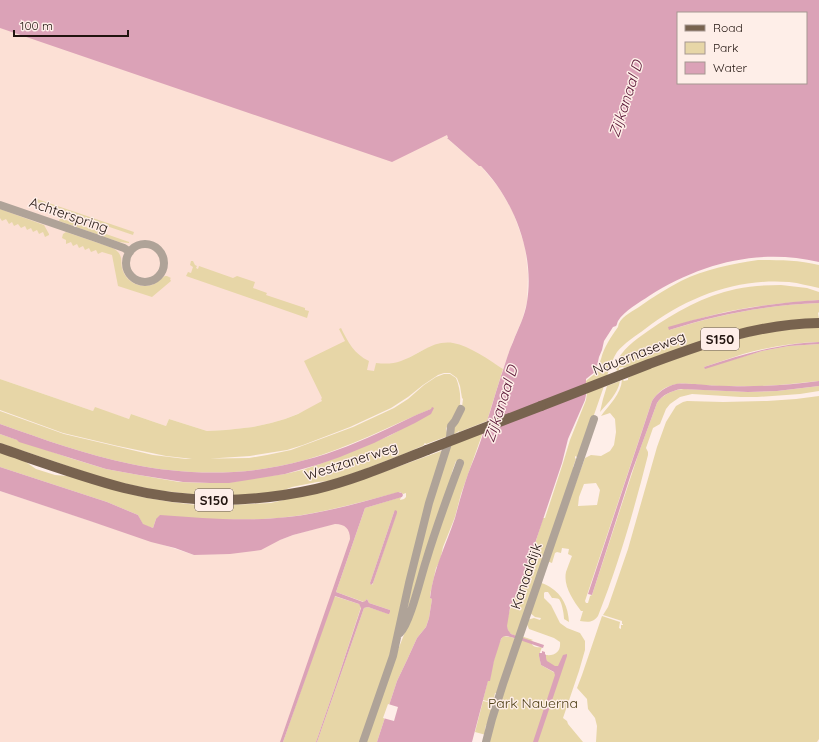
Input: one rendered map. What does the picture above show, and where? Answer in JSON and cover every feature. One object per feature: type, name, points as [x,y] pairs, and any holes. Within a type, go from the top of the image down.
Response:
[{"type":"main road","name":"Nauernaseweg","points":[[541,406],[696,347],[741,333],[777,327],[819,323]]},
{"type":"main road","name":"Westzanerweg","points":[[0,448],[90,478],[145,493],[206,500],[244,500],[316,489],[353,478],[541,406]]},
{"type":"street","name":"Achterspring","points":[[0,205],[124,248],[130,252]]},
{"type":"street","points":[[143,244],[150,245],[157,249],[163,262],[159,275],[153,280],[146,282],[134,279],[126,267],[126,259],[130,252],[134,248],[143,244]]},
{"type":"street","points":[[363,742],[393,656],[429,503],[450,438],[451,426],[461,409]]},
{"type":"street","name":"Kanaaldijk","points":[[486,742],[494,711],[594,419]]},
{"type":"street","points":[[398,634],[404,630],[409,617],[426,561],[460,463]]},
{"type":"shaded area","points":[[0,0],[447,135],[448,139],[481,166],[499,188],[513,212],[525,246],[528,274],[527,302],[522,320],[503,369],[469,349],[427,348],[393,366],[379,381],[285,419],[253,427],[207,431],[169,419],[166,426],[131,414],[129,419],[95,408],[93,411],[0,379]]},
{"type":"shaded area","points":[[0,491],[194,555],[280,540],[333,524],[356,525],[281,742],[0,742]]},
{"type":"green space","points":[[34,198],[134,232],[133,235],[33,201]]},
{"type":"green space","points":[[0,209],[44,225],[49,235],[45,237],[43,232],[39,234],[37,230],[33,232],[31,228],[27,230],[25,226],[21,228],[18,224],[14,226],[12,222],[9,224],[6,219],[2,221],[0,218]]},
{"type":"green space","points":[[60,218],[129,243],[119,242],[59,221]]},
{"type":"green space","points":[[66,232],[116,250],[121,257],[122,268],[126,277],[133,283],[142,286],[152,285],[165,276],[171,278],[171,281],[152,297],[118,286],[112,255],[102,252],[98,254],[96,250],[91,252],[89,248],[85,250],[83,246],[79,248],[77,244],[73,246],[71,242],[66,244],[66,240],[62,238],[63,234]]},
{"type":"green space","points":[[758,260],[796,261],[819,265],[819,288],[793,282],[769,282],[750,283],[713,292],[695,299],[661,318],[630,340],[617,352],[611,365],[579,458],[575,456],[576,459],[573,467],[575,468],[517,636],[513,635],[508,631],[507,627],[510,609],[532,555],[570,440],[586,400],[586,381],[597,372],[604,350],[619,324],[629,313],[654,296],[690,277],[738,263]]},
{"type":"green space","points":[[191,261],[193,261],[198,269],[199,266],[233,278],[237,276],[255,282],[253,288],[267,293],[266,295],[305,308],[305,310],[309,311],[307,318],[186,276],[188,272],[191,273],[193,267],[190,265]]},
{"type":"green space","points":[[781,285],[807,288],[819,292],[819,300],[739,309],[691,321],[669,330],[707,319],[744,311],[800,304],[819,303],[819,319],[619,368],[617,371],[615,365],[629,346],[658,324],[679,311],[701,300],[724,292],[747,287]]},
{"type":"green space","points":[[819,327],[819,342],[790,344],[761,349],[704,367],[705,368],[762,351],[789,346],[819,344],[819,381],[759,386],[680,384],[670,386],[658,393],[652,401],[585,601],[586,603],[588,603],[590,596],[592,595],[639,452],[657,403],[662,397],[672,391],[684,389],[748,392],[777,391],[819,386],[819,391],[757,397],[692,394],[680,397],[670,404],[666,409],[660,424],[653,428],[646,448],[648,455],[632,516],[613,576],[598,616],[592,621],[580,621],[583,611],[581,611],[572,598],[567,588],[565,577],[572,556],[568,554],[569,549],[562,548],[561,553],[555,553],[552,563],[547,561],[585,458],[591,455],[601,456],[610,451],[614,445],[616,432],[615,419],[610,413],[601,416],[617,395],[622,380],[628,380],[628,378],[642,371],[733,340],[773,331]],"holes":[[[596,483],[600,490],[597,505],[578,506],[579,497],[584,484]]]},
{"type":"green space","points":[[341,328],[355,351],[369,361],[367,370],[374,371],[376,363],[389,364],[398,362],[432,346],[445,343],[453,343],[473,350],[486,358],[503,369],[487,421],[459,431],[453,435],[452,433],[462,407],[463,399],[457,378],[450,373],[438,375],[391,408],[350,427],[287,450],[250,456],[193,459],[166,456],[63,433],[0,410],[0,379],[93,411],[95,407],[129,419],[131,414],[166,426],[169,419],[207,431],[253,427],[271,423],[298,414],[322,401],[322,398],[304,361],[345,341],[339,329]]},
{"type":"green space","points":[[444,374],[450,374],[456,378],[460,393],[459,410],[446,429],[448,436],[426,444],[425,443],[424,445],[404,454],[330,481],[292,487],[279,492],[245,495],[199,495],[155,490],[109,480],[0,443],[0,434],[106,469],[179,482],[234,482],[285,474],[320,464],[389,436],[431,409],[353,443],[305,460],[262,469],[218,472],[174,471],[131,464],[98,456],[0,424],[0,411],[64,434],[153,455],[186,459],[249,458],[291,450],[353,427],[394,408],[408,399],[424,385],[436,377]]},
{"type":"green space","points":[[620,381],[615,394],[600,412],[607,386]]},
{"type":"green space","points":[[819,396],[819,739],[817,742],[596,742],[597,726],[595,718],[588,709],[587,699],[577,688],[602,616],[620,622],[619,628],[621,629],[621,625],[623,625],[622,621],[603,615],[608,607],[628,549],[657,447],[666,422],[676,406],[687,401],[767,401]]},
{"type":"green space","points":[[483,432],[461,494],[455,517],[443,547],[440,561],[436,568],[430,595],[430,598],[432,599],[429,618],[426,627],[417,638],[397,681],[377,742],[365,742],[405,632],[462,463],[456,461],[408,608],[406,606],[430,507],[449,446]]},
{"type":"green space","points":[[444,450],[394,644],[361,742],[317,742],[364,608],[368,607],[389,614],[390,610],[369,603],[367,599],[364,602],[336,592],[365,508],[401,497],[400,500],[404,499],[406,497],[406,493],[403,494],[400,492],[330,510],[278,518],[242,520],[156,519],[153,528],[143,525],[138,515],[107,502],[0,467],[0,452],[23,460],[36,469],[55,475],[68,476],[142,497],[197,505],[271,503],[353,483]],"holes":[[[397,511],[372,585],[370,583],[394,512]]]},
{"type":"green space","name":"Park Nauerna","points":[[541,583],[555,590],[564,602],[569,622],[564,619],[563,609],[559,599],[552,598],[548,592],[544,593],[544,598],[551,605],[560,623],[567,628],[580,633],[585,641],[585,650],[579,671],[563,718],[583,742],[488,742],[521,636],[533,640],[531,642],[534,646],[542,647],[539,655],[541,665],[555,673],[557,667],[548,663],[546,660],[546,655],[557,653],[560,648],[560,642],[554,638],[529,629],[526,622],[527,620],[534,618],[540,620],[541,618],[535,617],[529,612]]},
{"type":"green space","points":[[334,596],[359,604],[361,607],[316,742],[283,742]]},
{"type":"green space","points":[[503,636],[516,639],[498,693],[495,693],[495,703],[483,700],[488,680],[490,681],[497,651]]},
{"type":"green space","points":[[483,701],[492,703],[490,709],[493,710],[489,725],[486,725],[486,735],[475,732]]},
{"type":"water","name":"Zijkanaal D","points":[[0,0],[819,0],[819,262],[797,258],[774,257],[731,261],[710,267],[669,284],[649,296],[628,310],[618,321],[616,326],[613,327],[604,341],[596,371],[586,379],[585,400],[568,439],[562,463],[524,576],[510,608],[507,626],[511,634],[544,645],[543,648],[511,637],[505,636],[501,639],[472,742],[377,742],[397,681],[417,638],[426,627],[429,618],[432,599],[430,598],[434,577],[455,518],[464,485],[481,440],[508,355],[526,307],[529,284],[528,265],[525,247],[519,229],[512,211],[503,195],[481,166],[479,166],[447,138],[447,135],[392,162],[0,28]]},
{"type":"water","points":[[819,300],[819,303],[743,311],[706,319],[669,330],[668,327],[743,309],[780,303]]},
{"type":"water","points":[[819,342],[819,344],[789,346],[762,351],[705,369],[704,367],[761,350],[789,345]]},
{"type":"water","points":[[819,381],[819,386],[777,391],[748,392],[681,389],[670,392],[661,398],[657,403],[631,474],[592,595],[588,594],[652,401],[656,395],[669,386],[678,384],[752,386],[785,385]]},
{"type":"water","points":[[432,407],[434,408],[431,414],[415,423],[374,443],[340,457],[285,474],[229,483],[183,482],[106,469],[19,442],[0,434],[0,424],[81,451],[153,468],[196,472],[240,471],[284,465],[326,454],[367,438],[431,409]]},
{"type":"water","points":[[0,467],[107,502],[138,515],[143,524],[153,528],[156,519],[160,515],[240,519],[288,517],[330,510],[398,492],[402,493],[402,497],[365,508],[336,592],[363,602],[367,599],[369,603],[390,610],[390,612],[388,614],[368,607],[364,608],[317,742],[361,608],[359,604],[335,596],[283,742],[280,742],[350,539],[349,532],[344,526],[335,524],[293,535],[261,550],[230,554],[194,555],[0,491]]},
{"type":"water","points":[[395,510],[397,513],[373,583],[371,585],[370,583]]},
{"type":"water","points":[[542,651],[545,652],[547,661],[555,666],[558,666],[563,655],[567,654],[567,656],[538,742],[533,742],[555,675],[554,672],[541,665],[539,653],[542,653]]},
{"type":"pier","points":[[388,704],[398,707],[394,721],[383,718]]}]
